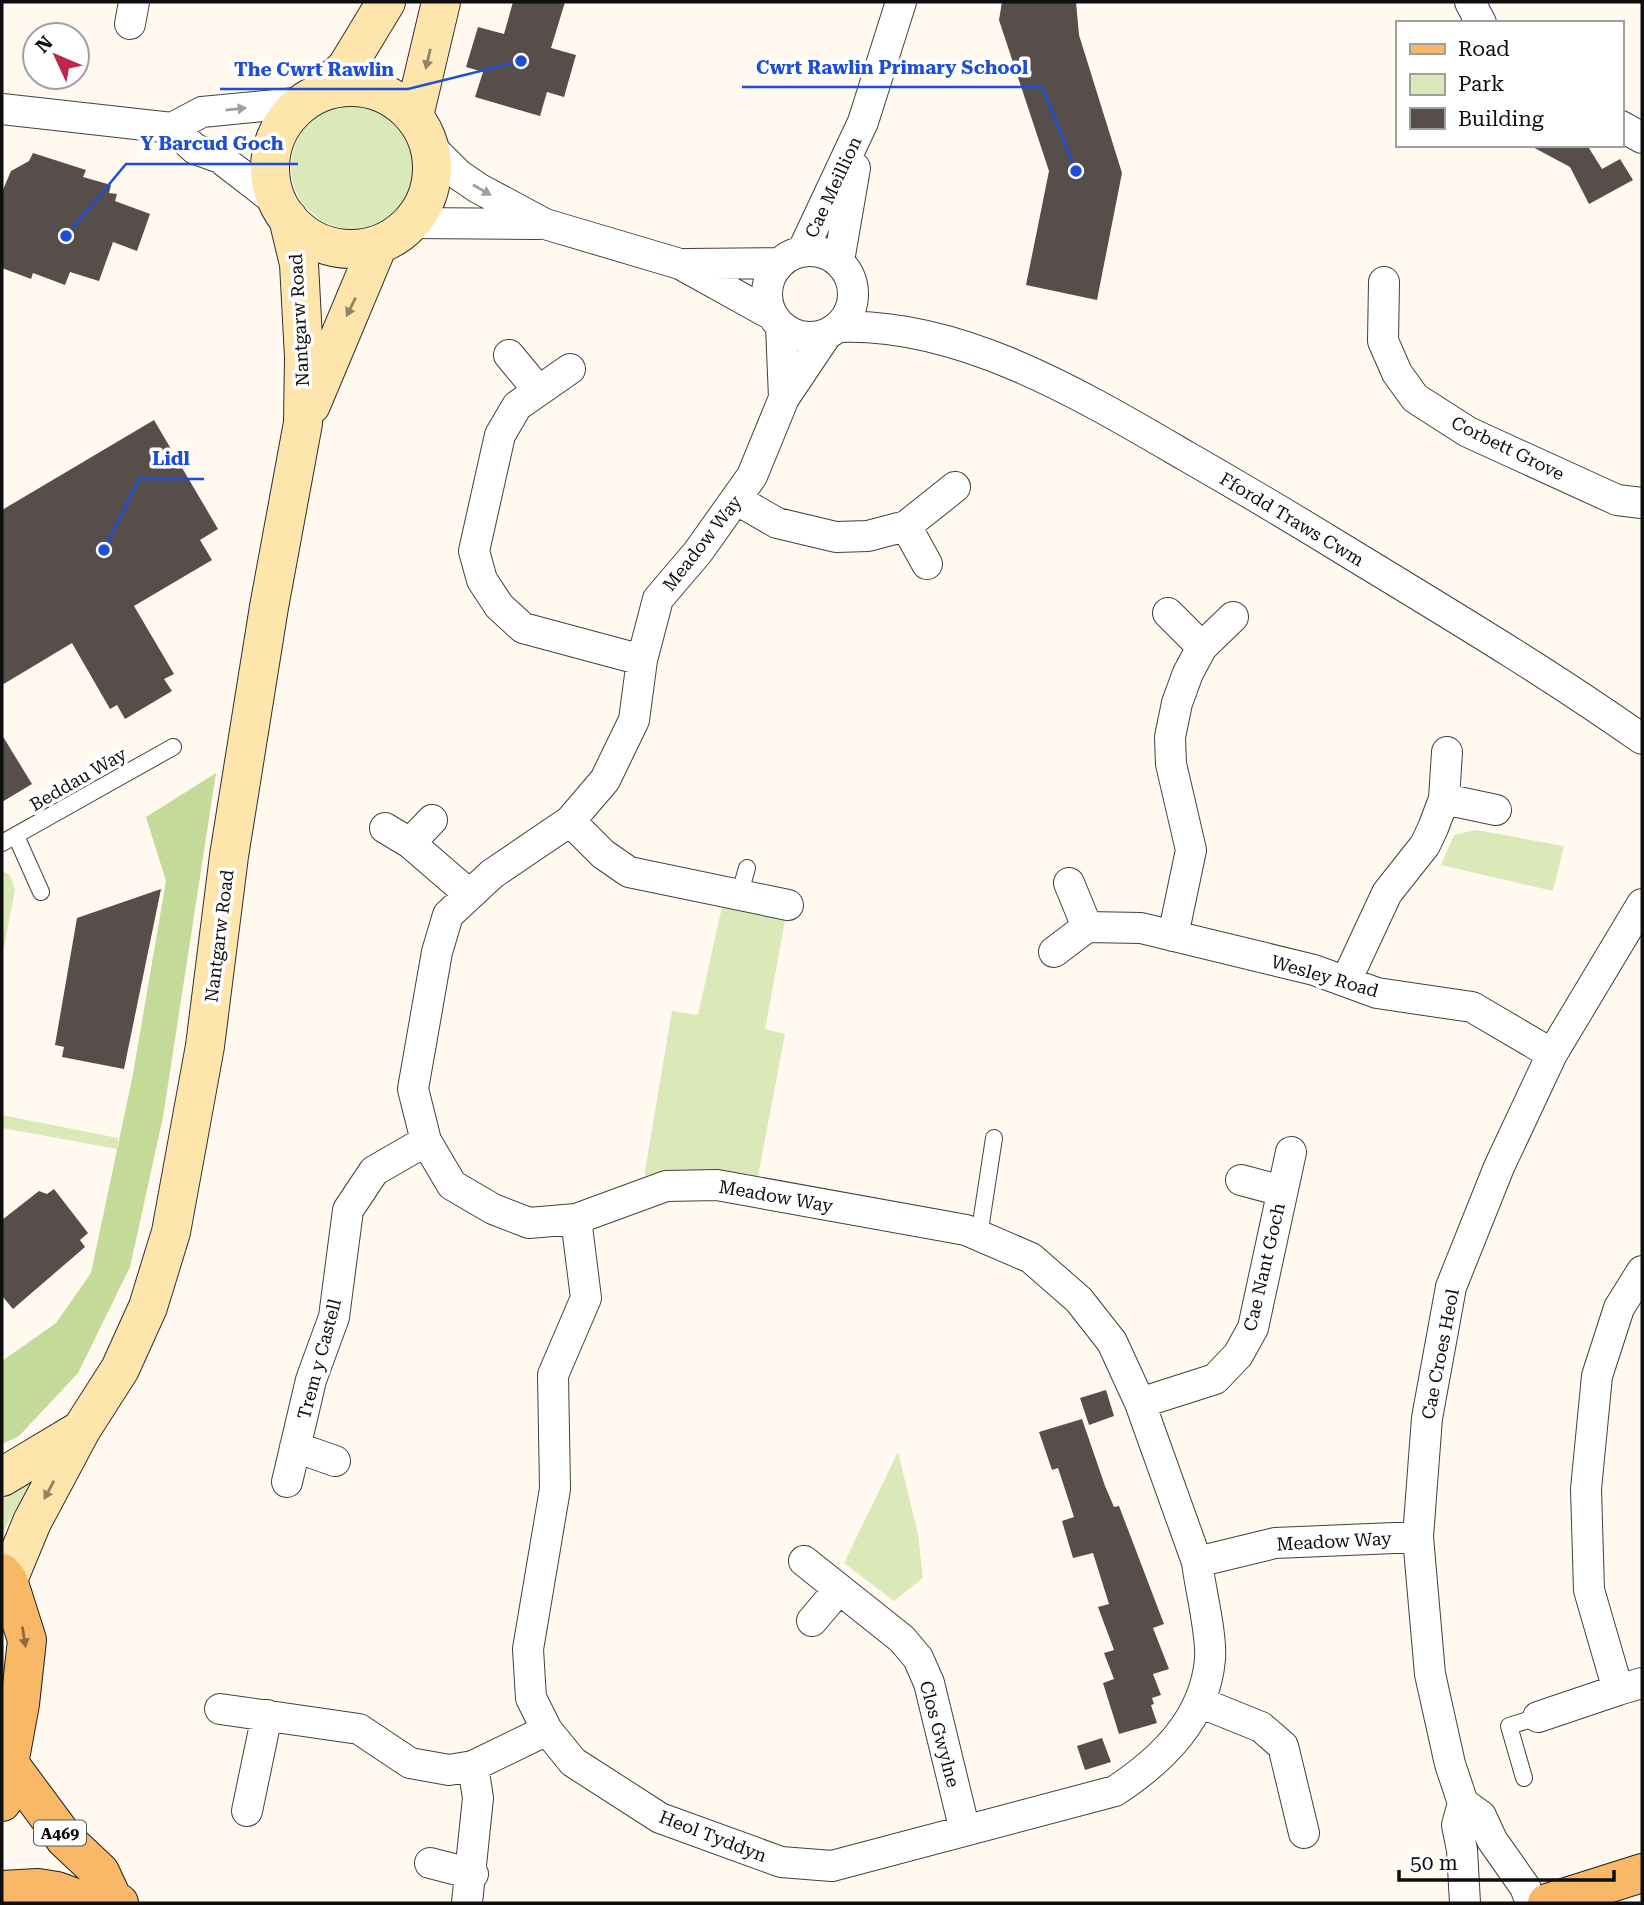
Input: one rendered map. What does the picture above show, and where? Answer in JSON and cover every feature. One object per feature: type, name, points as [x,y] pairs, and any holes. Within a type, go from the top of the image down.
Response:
[{"type":"main road","points":[[386,2],[346,68],[295,110],[278,133],[270,158],[271,184],[295,229],[317,243],[342,250],[378,245],[392,240],[412,223],[426,201],[433,174],[422,131],[441,2]]},
{"type":"main road","points":[[311,98],[345,87],[373,89],[398,101],[422,131]]},
{"type":"main road","name":"Nantgarw Road","points":[[5,1577],[81,1430],[101,1402],[126,1356],[148,1307],[171,1232],[205,1046],[229,856],[269,607],[303,423],[299,264],[283,210]]},
{"type":"main road","name":"Nantgarw Road","points":[[303,423],[378,245]]},
{"type":"main road","name":"Nantgarw Road","points":[[2,1477],[81,1430]]},
{"type":"main road","points":[[2,1802],[20,1703],[27,1640],[5,1577]]},
{"type":"main road","name":"A469","points":[[8,1762],[65,1839],[100,1871],[116,1902]]},
{"type":"main road","points":[[1547,1903],[1642,1874]]},
{"type":"main road","name":"A469","points":[[2,1890],[38,1888],[57,1891],[80,1900],[116,1902]]},
{"type":"street","name":"Cae Meillion","points":[[791,258],[863,122],[901,2]]},
{"type":"street","points":[[1470,2],[1479,21]]},
{"type":"street","points":[[2,108],[172,128],[202,112],[311,98]]},
{"type":"street","name":"Cae Meillion","points":[[845,272],[863,122]]},
{"type":"street","points":[[1623,127],[1642,138]]},
{"type":"street","points":[[172,128],[195,149],[219,158],[283,210]]},
{"type":"street","points":[[422,131],[459,175],[478,188],[545,224],[680,264],[799,336],[832,331],[853,303],[845,272],[826,253],[791,258],[680,264]]},
{"type":"street","points":[[412,223],[545,224]]},
{"type":"street","points":[[776,320],[766,297],[768,284],[791,258]]},
{"type":"street","name":"Ffordd Traws Cwm","points":[[845,272],[873,302],[923,334]]},
{"type":"street","name":"Corbett Grove","points":[[1384,282],[1383,341],[1397,373],[1415,398],[1468,432],[1617,500],[1642,503]]},
{"type":"street","name":"Meadow Way","points":[[776,320],[784,398]]},
{"type":"street","name":"Ffordd Traws Cwm","points":[[832,331],[870,326],[923,334],[1042,376],[1152,436],[1491,639],[1642,739]]},
{"type":"street","name":"Meadow Way","points":[[832,331],[784,398],[752,476],[737,500],[658,599],[642,660],[634,720],[605,780],[570,821],[492,874],[448,915],[434,965],[413,1089],[426,1141],[452,1185],[493,1209],[529,1223],[576,1219],[666,1186],[717,1185],[965,1230],[1031,1258],[1079,1300],[1112,1342],[1140,1403],[1197,1562],[1275,1543],[1418,1536]]},
{"type":"street","points":[[509,355],[538,390]]},
{"type":"street","points":[[570,369],[517,406],[500,435],[474,551],[482,580],[499,606],[523,628],[642,660]]},
{"type":"street","points":[[737,500],[777,523],[836,537],[868,536],[906,526],[955,488]]},
{"type":"street","points":[[906,526],[927,564]]},
{"type":"street","points":[[1168,613],[1202,647]]},
{"type":"street","points":[[1173,936],[1191,850],[1171,764],[1170,737],[1177,703],[1202,647],[1233,617]]},
{"type":"street","points":[[1346,981],[1387,893],[1425,845],[1444,799],[1447,752]]},
{"type":"street","points":[[1444,799],[1496,810]]},
{"type":"street","points":[[410,843],[432,820]]},
{"type":"street","points":[[570,821],[603,854],[629,872],[743,882],[788,905]]},
{"type":"street","points":[[385,828],[410,843],[469,894]]},
{"type":"street","points":[[1054,951],[1087,927],[1069,883]]},
{"type":"street","name":"Cae Croes Heol","points":[[1465,1903],[1462,1850],[1457,1825],[1463,1803],[1450,1765],[1430,1674],[1418,1536],[1427,1418],[1451,1287],[1499,1167],[1552,1054],[1642,904]]},
{"type":"street","name":"Wesley Road","points":[[1087,927],[1141,928],[1314,970],[1377,993],[1472,1007],[1552,1054]]},
{"type":"street","name":"Trem y Castell","points":[[287,1482],[310,1380],[334,1317],[348,1210],[374,1171],[426,1141]]},
{"type":"street","name":"Cae Nant Goch","points":[[1140,1403],[1215,1379],[1238,1355],[1253,1328],[1291,1152]]},
{"type":"street","name":"Cae Nant Goch","points":[[1241,1180],[1282,1191]]},
{"type":"street","name":"Heol Tyddyn","points":[[576,1219],[586,1298],[553,1374],[555,1489],[528,1649],[530,1699],[547,1730],[573,1762],[660,1818],[781,1862],[832,1866],[1115,1791],[1154,1765],[1183,1730],[1199,1702],[1210,1658],[1197,1562]]},
{"type":"street","points":[[1538,1717],[1630,1686],[1589,1590],[1586,1489],[1597,1376],[1619,1308],[1642,1271]]},
{"type":"street","points":[[295,1447],[335,1461]]},
{"type":"street","name":"Clos Gwylne","points":[[804,1562],[902,1639],[918,1658],[929,1683],[965,1832]]},
{"type":"street","points":[[812,1621],[839,1589]]},
{"type":"street","points":[[1199,1702],[1261,1727],[1283,1746],[1304,1833]]},
{"type":"street","points":[[220,1709],[359,1729],[410,1763],[449,1770],[473,1766],[547,1730]]},
{"type":"street","points":[[247,1811],[267,1715]]},
{"type":"street","points":[[467,1903],[473,1874],[478,1798],[473,1766]]},
{"type":"street","name":"Cae Croes Heol","points":[[1463,1803],[1481,1816],[1492,1840],[1525,1887],[1531,1903]]},
{"type":"street","points":[[430,1863],[473,1874]]},
{"type":"lane","name":"Beddau Way","points":[[9,840],[173,747]]},
{"type":"lane","points":[[9,840],[41,892]]},
{"type":"lane","points":[[979,1236],[994,1138]]},
{"type":"lane","points":[[1524,1778],[1509,1726],[1538,1717]]},
{"type":"green space","points":[[353,105],[377,110],[397,123],[410,143],[415,167],[410,191],[397,211],[377,224],[353,229],[329,224],[309,211],[296,191],[291,167],[296,143],[309,123],[329,110]]},
{"type":"green space","points":[[216,773],[163,1117],[130,1267],[78,1373],[19,1436],[2,1444],[2,1361],[56,1323],[91,1273],[133,1074],[166,881],[146,817]]},
{"type":"green space","points":[[1476,830],[1564,846],[1553,891],[1441,865],[1454,835]]},
{"type":"green space","points":[[2,871],[10,875],[15,890],[2,957]]},
{"type":"green space","points":[[725,893],[788,905],[765,1029],[785,1034],[755,1192],[647,1193],[645,1171],[672,1011],[698,1015]]},
{"type":"green space","points":[[2,1115],[118,1138],[117,1149],[2,1128]]},
{"type":"green space","points":[[898,1452],[918,1534],[923,1578],[894,1601],[844,1563]]},
{"type":"green space","points":[[40,1466],[2,1534],[2,1487]]},
{"type":"building","points":[[513,2],[565,2],[551,48],[576,55],[564,97],[547,92],[540,116],[475,97],[483,72],[466,67],[478,27],[504,34]]},
{"type":"building","points":[[1002,2],[1076,2],[1079,35],[1122,173],[1097,300],[1026,285],[1049,171],[999,20]]},
{"type":"building","points":[[1533,147],[1588,147],[1602,169],[1620,159],[1633,180],[1589,204],[1570,167]]},
{"type":"building","points":[[33,153],[86,170],[83,177],[111,185],[109,193],[117,194],[115,201],[150,214],[137,251],[113,242],[99,281],[70,272],[65,285],[33,273],[31,279],[2,268],[2,192],[11,171],[29,161]]},
{"type":"building","points":[[154,420],[218,529],[200,540],[212,560],[134,606],[174,674],[164,679],[172,691],[125,719],[117,705],[110,709],[72,643],[2,685],[2,510]]},
{"type":"building","points":[[2,735],[32,784],[2,802]]},
{"type":"building","points":[[161,889],[124,1069],[62,1057],[64,1047],[55,1045],[77,918]]},
{"type":"building","points":[[54,1189],[88,1233],[80,1240],[85,1247],[13,1309],[2,1296],[2,1220],[39,1191],[47,1194]]},
{"type":"building","points":[[1106,1390],[1114,1416],[1089,1425],[1080,1398]]},
{"type":"building","points":[[1082,1419],[1105,1486],[1114,1507],[1119,1506],[1164,1624],[1153,1628],[1169,1669],[1153,1674],[1161,1695],[1152,1698],[1154,1704],[1151,1705],[1157,1723],[1119,1734],[1103,1683],[1114,1679],[1104,1653],[1114,1650],[1098,1607],[1109,1604],[1093,1553],[1073,1558],[1062,1521],[1074,1517],[1058,1468],[1052,1470],[1039,1432]]},
{"type":"building","points":[[1102,1738],[1111,1762],[1085,1770],[1077,1746]]},
{"type":"place","name":"The Cwrt Rawlin","points":[[521,61]]},
{"type":"place","name":"Cwrt Rawlin Primary School","points":[[1076,171]]},
{"type":"place","name":"Y Barcud Goch","points":[[66,236]]},
{"type":"place","name":"Lidl","points":[[104,550]]}]
